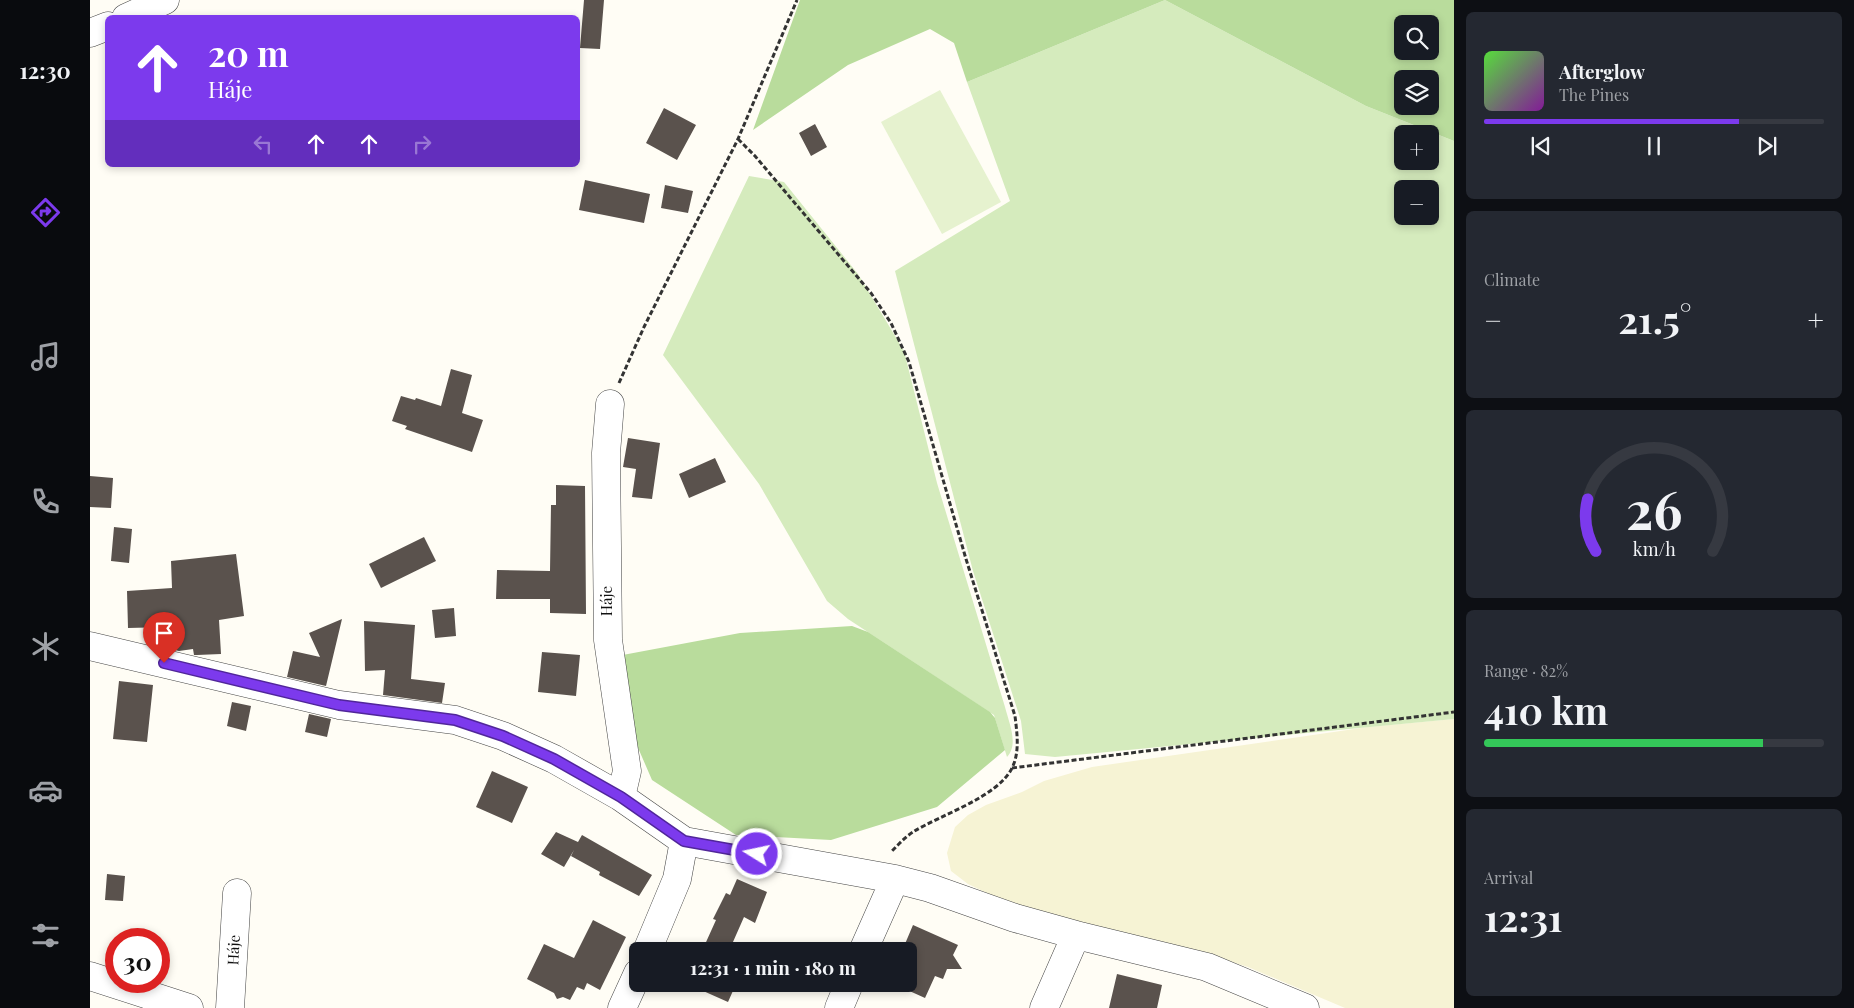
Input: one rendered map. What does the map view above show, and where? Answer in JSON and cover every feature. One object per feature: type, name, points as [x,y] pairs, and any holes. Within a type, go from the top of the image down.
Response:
[{"type":"street","points":[[132,15],[165,0]]},
{"type":"street","points":[[90,33],[105,27]]},
{"type":"street","name":"Háje","points":[[610,404],[606,453],[608,640],[628,771],[621,797]]},
{"type":"street","points":[[90,646],[339,705],[455,720],[503,736],[554,759],[621,797],[684,841],[894,879],[930,888],[1015,918],[1207,967],[1305,1008]]},
{"type":"street","points":[[651,942],[677,879],[684,841]]},
{"type":"street","points":[[867,942],[894,879]]},
{"type":"street","name":"Háje","points":[[230,1008],[237,893]]},
{"type":"street","points":[[1044,1008],[1076,935]]},
{"type":"street","points":[[90,976],[189,1008]]},
{"type":"street","points":[[622,1008],[629,992]]},
{"type":"street","points":[[839,1008],[846,992]]},
{"type":"path","points":[[610,404],[644,327],[738,139],[797,0]]},
{"type":"path","points":[[738,139],[755,156],[871,293],[892,323],[909,362],[966,559],[1015,716],[1018,742],[1012,768],[997,785],[968,804],[912,832],[866,874]]},
{"type":"path","points":[[1012,768],[1454,712]]},
{"type":"shaded area","points":[[1454,719],[1454,1008],[1345,1008],[1248,967],[1199,952],[1012,905],[968,884],[951,871],[947,853],[955,827],[968,815],[986,805],[1022,792],[1044,781],[1092,767],[1368,727]]},
{"type":"green space","points":[[800,0],[1165,0],[967,82],[954,43],[930,29],[848,65],[753,130]]},
{"type":"green space","points":[[1165,0],[1366,106],[1414,125],[1394,125],[1394,170],[1439,170],[1439,135],[1454,141],[1454,719],[1055,757],[1025,754],[1021,721],[973,571],[895,271],[1010,201],[967,82]]},
{"type":"green space","points":[[1165,0],[1454,0],[1454,141],[1439,135],[1439,125],[1414,125],[1366,106]]},
{"type":"green space","points":[[940,90],[1001,202],[942,234],[881,122]]},
{"type":"green space","points":[[749,176],[784,182],[858,274],[904,351],[937,483],[1011,726],[1013,740],[1011,752],[1007,757],[994,715],[848,619],[827,601],[759,484],[663,355]]},
{"type":"green space","points":[[852,626],[868,632],[990,712],[995,718],[1005,750],[937,807],[831,840],[736,835],[652,780],[629,727],[612,657],[740,633]]},
{"type":"building","points":[[584,0],[604,0],[600,49],[580,48]]},
{"type":"building","points":[[664,108],[696,125],[677,160],[646,143]]},
{"type":"building","points":[[815,124],[827,147],[811,156],[799,133]]},
{"type":"building","points":[[585,180],[650,194],[644,223],[579,210]]},
{"type":"building","points":[[665,185],[693,191],[688,213],[661,208]]},
{"type":"building","points":[[451,369],[472,375],[462,413],[483,420],[472,452],[405,429],[407,426],[392,421],[401,396],[415,400],[416,398],[441,406]]},
{"type":"building","points":[[628,438],[660,443],[652,499],[632,497],[636,469],[623,467]]},
{"type":"building","points":[[715,458],[726,482],[689,498],[679,474]]},
{"type":"building","points":[[90,476],[113,478],[111,508],[90,507]]},
{"type":"building","points":[[556,485],[585,486],[586,614],[550,613],[550,599],[496,599],[497,570],[550,571],[551,505],[556,505]]},
{"type":"building","points":[[114,527],[132,529],[129,563],[111,561]]},
{"type":"building","points":[[424,537],[436,561],[381,588],[369,564]]},
{"type":"building","points":[[236,554],[244,616],[219,620],[221,654],[194,655],[193,649],[179,651],[171,649],[168,627],[128,628],[127,591],[172,588],[171,561]]},
{"type":"building","points":[[454,608],[456,636],[435,638],[432,610]]},
{"type":"building","points":[[342,619],[326,686],[287,677],[293,651],[320,657],[309,633]]},
{"type":"building","points":[[364,621],[415,625],[411,679],[445,683],[442,703],[383,695],[385,670],[365,671]]},
{"type":"building","points":[[542,652],[580,655],[576,696],[538,692]]},
{"type":"building","points":[[119,681],[153,685],[147,742],[113,739]]},
{"type":"building","points":[[232,702],[251,706],[246,731],[227,726]]},
{"type":"building","points":[[309,714],[331,719],[327,737],[305,732]]},
{"type":"building","points":[[492,771],[528,787],[512,823],[476,807]]},
{"type":"building","points":[[556,832],[578,842],[582,835],[652,875],[639,896],[599,875],[600,872],[571,856],[574,850],[564,867],[541,854]]},
{"type":"building","points":[[107,874],[125,876],[123,901],[105,900]]},
{"type":"building","points":[[737,879],[767,892],[755,923],[744,917],[733,942],[706,942],[716,920],[713,919],[726,893],[730,895]]},
{"type":"building","points":[[593,920],[626,937],[600,990],[587,983],[584,990],[577,987],[570,1000],[563,997],[557,999],[554,993],[527,979],[544,944],[574,958]]},
{"type":"building","points":[[913,925],[958,945],[953,955],[962,969],[947,969],[943,979],[935,976],[925,998],[912,992],[917,992],[917,942],[906,942]]},
{"type":"building","points":[[1117,974],[1162,985],[1157,1008],[1109,1008]]},
{"type":"building","points":[[706,992],[732,992],[728,1002]]},
{"type":"route","points":[[164,663],[339,705],[455,720],[503,736],[554,759],[621,797],[684,841],[757,854]]}]
